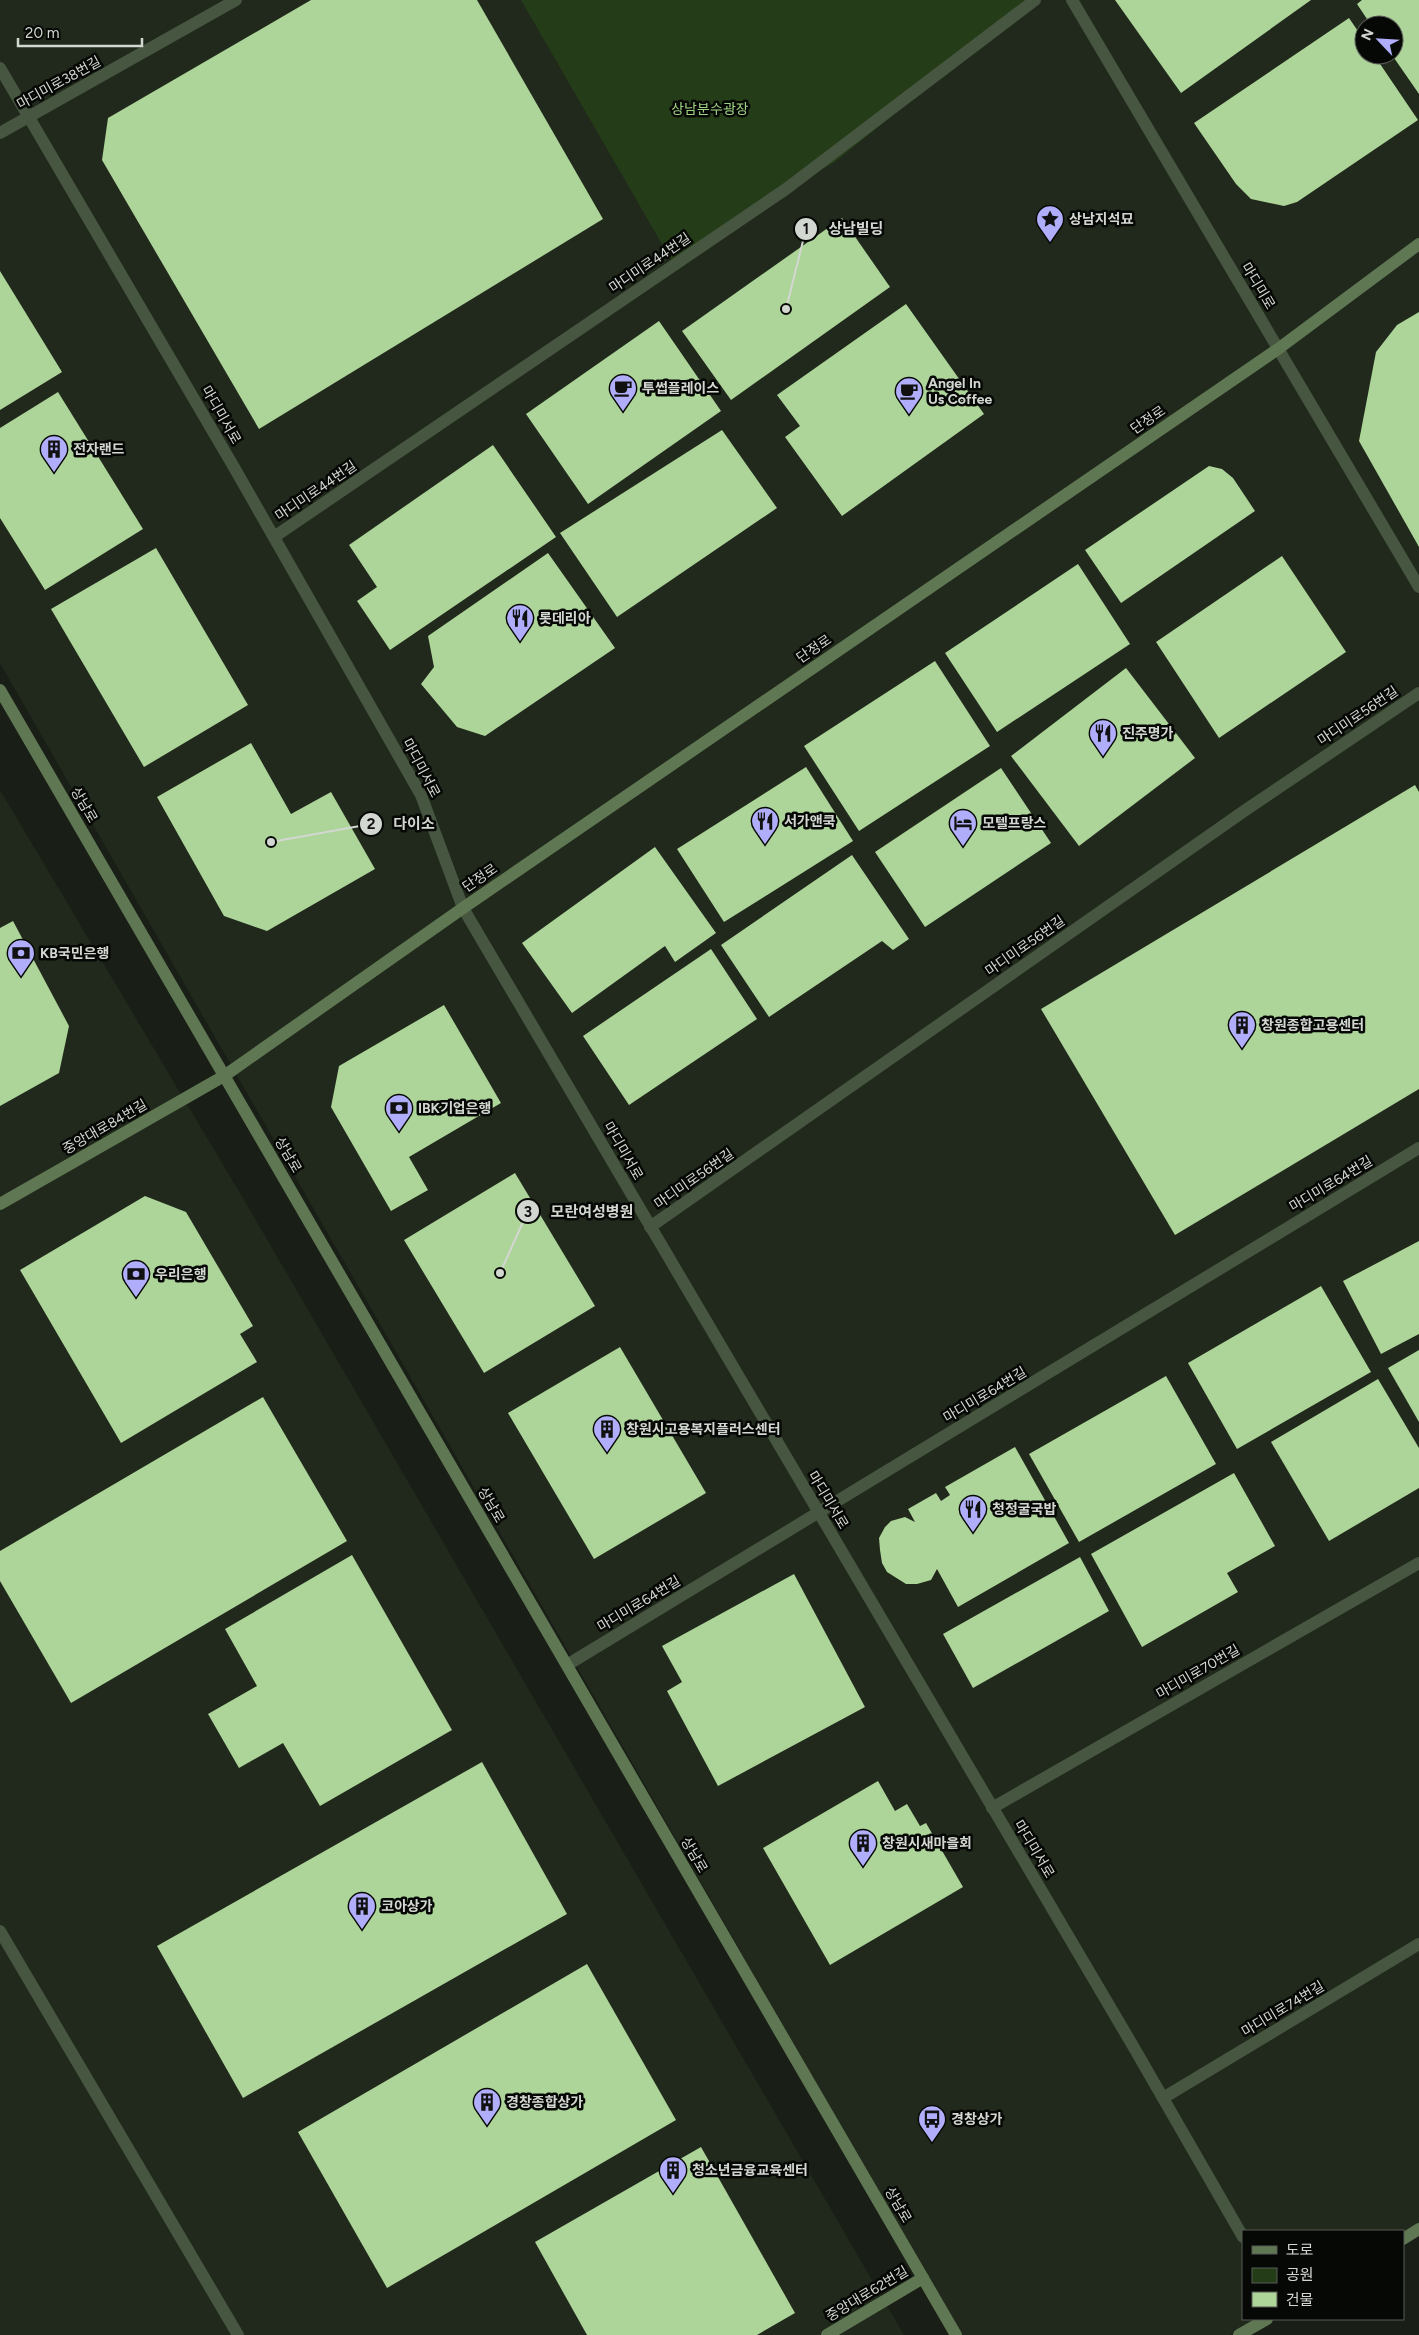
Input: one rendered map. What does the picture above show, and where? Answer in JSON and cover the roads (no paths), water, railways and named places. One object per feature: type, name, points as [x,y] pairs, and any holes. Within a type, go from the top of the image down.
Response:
[{"type":"main road","name":"단정로","points":[[224,1076],[463,908],[1278,349],[1419,244]]},
{"type":"main road","name":"상남로","points":[[0,690],[956,2335]]},
{"type":"main road","name":"중앙대로84번길","points":[[0,1204],[224,1076]]},
{"type":"main road","points":[[1404,2238],[1419,2230]]},
{"type":"main road","name":"중앙대로62번길","points":[[827,2335],[923,2278]]},
{"type":"main road","points":[[1239,2335],[1265,2320]]},
{"type":"street","name":"마디미로38번길","points":[[0,133],[236,0]]},
{"type":"street","name":"마디미로44번길","points":[[274,537],[786,189],[1034,0]]},
{"type":"street","name":"마디미로","points":[[1072,0],[1419,587]]},
{"type":"street","name":"마디미서로","points":[[0,68],[274,537],[421,794],[463,908],[1242,2235]]},
{"type":"street","name":"마디미로56번길","points":[[650,1227],[1247,808],[1419,693]]},
{"type":"street","name":"마디미로64번길","points":[[567,1665],[1419,1148]]},
{"type":"street","name":"마디미로70번길","points":[[992,1808],[1419,1563]]},
{"type":"street","points":[[0,1931],[238,2335]]},
{"type":"street","name":"마디미로74번길","points":[[1163,2098],[1419,1944]]},
{"type":"place","name":"상남지석묘","points":[[1050,243]]},
{"type":"place","name":"상남빌딩","points":[[786,309]]},
{"type":"place","name":"투썹플레이스","points":[[623,412]]},
{"type":"place","name":"Angel In Us Coffee","points":[[909,415]]},
{"type":"place","name":"전자랜드","points":[[54,473]]},
{"type":"place","name":"롯데리아","points":[[520,642]]},
{"type":"place","name":"진주명가","points":[[1103,757]]},
{"type":"place","name":"다이소","points":[[271,842]]},
{"type":"place","name":"서가앤쿡","points":[[765,845]]},
{"type":"place","name":"모텔프랑스","points":[[963,847]]},
{"type":"place","name":"KB국민은행","points":[[21,977]]},
{"type":"place","name":"창원종합고용센터","points":[[1242,1049]]},
{"type":"place","name":"IBK기업은행","points":[[399,1132]]},
{"type":"place","name":"모란여성병원","points":[[500,1273]]},
{"type":"place","name":"우리은행","points":[[136,1298]]},
{"type":"place","name":"창원시고용복지플러스센터","points":[[607,1453]]},
{"type":"place","name":"청정굴국밥","points":[[973,1533]]},
{"type":"place","name":"창원시새마을회","points":[[863,1867]]},
{"type":"place","name":"코아상가","points":[[362,1930]]},
{"type":"place","name":"경창종합상가","points":[[487,2126]]},
{"type":"place","name":"경창상가","points":[[932,2143]]},
{"type":"place","name":"청소년금융교육센터","points":[[673,2194]]},
{"type":"park label","name":"상남분수광장","points":[[710,109]]}]
